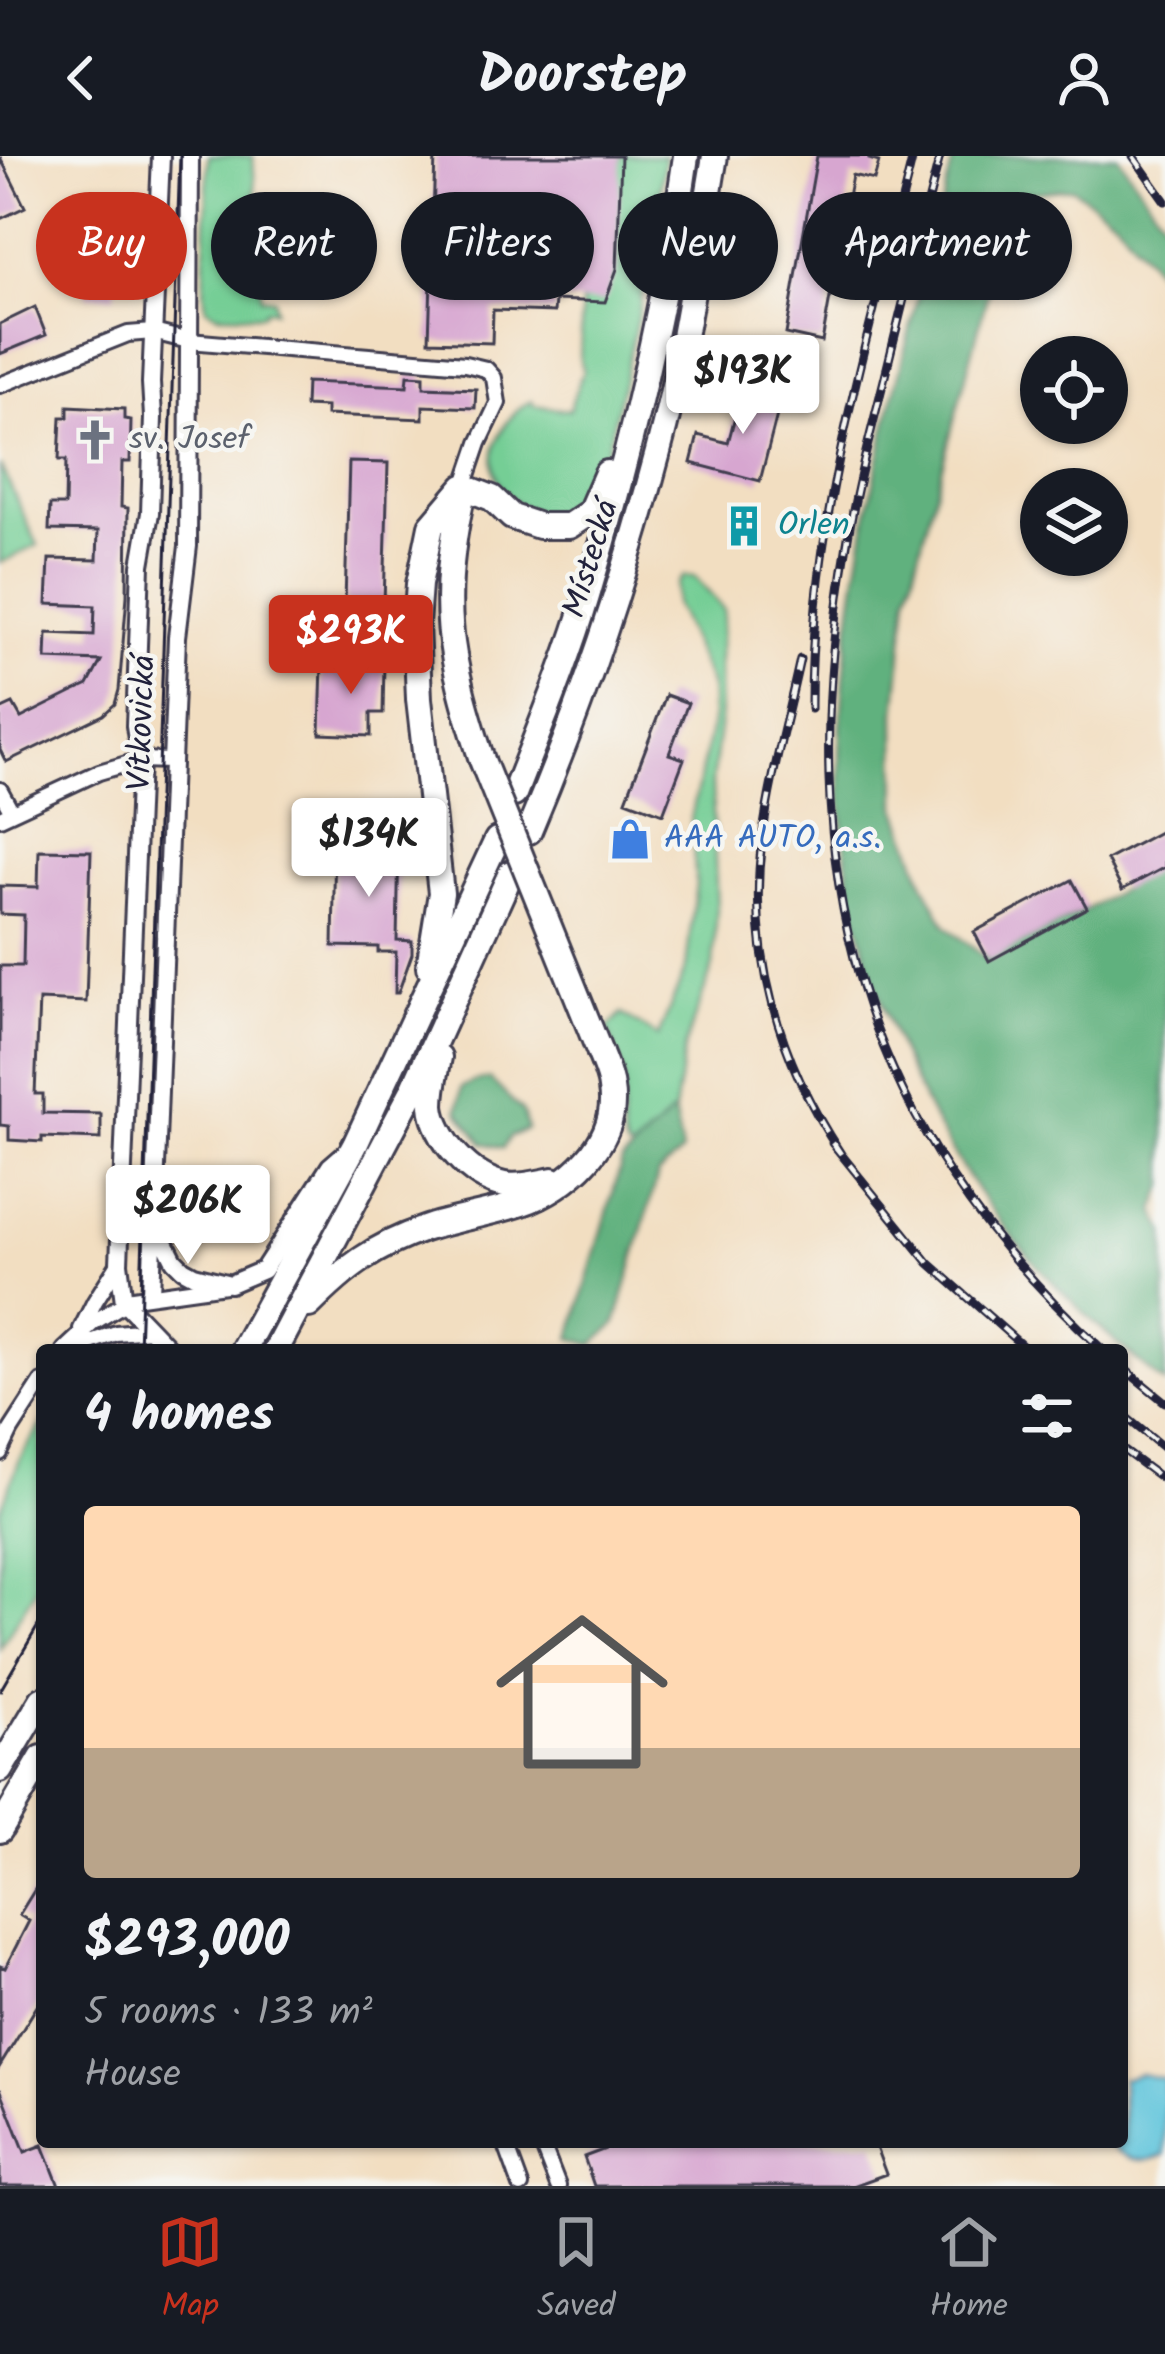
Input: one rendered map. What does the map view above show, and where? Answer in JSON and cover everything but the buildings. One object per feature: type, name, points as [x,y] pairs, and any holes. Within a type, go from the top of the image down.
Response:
[{"type":"highway","name":"Místecká","points":[[514,794],[586,599],[640,398],[675,235],[686,156]]},
{"type":"highway","name":"Místecká","points":[[529,831],[570,735],[620,588],[659,449],[715,156]]},
{"type":"highway","points":[[464,487],[492,498],[512,517],[539,526],[569,526],[590,512],[640,398]]},
{"type":"highway","points":[[291,1324],[346,1268],[380,1248],[423,1229],[525,1202],[567,1178],[593,1154],[609,1120],[611,1087],[600,1053],[482,760],[460,693],[448,625],[451,555],[464,487]]},
{"type":"highway","points":[[424,1002],[442,893],[422,722],[416,624],[419,584],[431,526],[464,487]]},
{"type":"highway","points":[[245,1344],[355,1144],[497,841]]},
{"type":"highway","points":[[279,1344],[413,1090],[511,874]]},
{"type":"highway","points":[[452,1007],[433,1083],[432,1110],[449,1145],[494,1183],[512,1187],[567,1178]]},
{"type":"highway","points":[[0,1770],[36,1710]]},
{"type":"highway","points":[[0,1830],[36,1768]]},
{"type":"street","name":"Vítkovická","points":[[124,1302],[119,1263],[140,760],[135,725],[141,565],[150,513],[161,156]]},
{"type":"street","name":"Vítkovická","points":[[151,1293],[177,637],[188,546],[190,156]]},
{"type":"street","points":[[0,385],[128,334],[153,332],[190,340],[465,364],[486,369],[494,378],[498,403],[464,487]]},
{"type":"street","points":[[0,790],[6,815],[99,772],[140,760],[172,761]]},
{"type":"street","points":[[71,1344],[124,1302],[151,1293],[230,1284],[263,1270],[330,1166],[355,1144]]},
{"type":"street","points":[[153,1219],[183,1269],[230,1284]]},
{"type":"street","points":[[70,1344],[119,1263]]},
{"type":"street","points":[[124,1302],[167,1344]]},
{"type":"street","points":[[76,1344],[150,1330]]},
{"type":"street","points":[[0,1453],[36,1391]]},
{"type":"street","points":[[507,2148],[520,2186]]},
{"type":"street","points":[[543,2148],[558,2186]]},
{"type":"green space","points":[[208,156],[253,156],[255,192],[211,192],[211,300],[274,300],[275,310],[257,315],[218,314],[206,308]]},
{"type":"green space","points":[[621,156],[665,156],[660,192],[618,192],[618,300],[640,300],[602,462],[585,495],[570,508],[536,512],[506,493],[497,478],[493,460],[497,441],[511,418],[532,401],[533,405],[569,410],[583,371],[582,301],[594,300],[594,256]]},
{"type":"green space","points":[[954,156],[1118,156],[1165,223],[1165,281],[1116,220],[1072,188],[945,192]]},
{"type":"green space","points":[[918,300],[986,300],[908,595],[896,713],[897,806],[924,884],[946,926],[988,960],[1165,864],[1165,1185],[1155,1211],[1165,1231],[1165,1384],[1128,1352],[1128,1344],[1119,1344],[1042,1271],[984,1200],[915,1083],[867,955],[842,821],[840,753],[853,601],[880,452]]},
{"type":"green space","points":[[0,465],[38,545],[0,563]]},
{"type":"green space","points":[[683,576],[695,577],[724,610],[720,721],[712,782],[717,909],[713,966],[685,1045],[674,1111],[633,1150],[624,1142],[624,1078],[607,1029],[622,1014],[658,1037],[686,968],[696,884],[691,818],[712,721],[710,684],[675,604]]},
{"type":"green space","points":[[490,1079],[523,1112],[527,1129],[510,1137],[503,1148],[483,1143],[458,1110],[462,1087]]},
{"type":"green space","points":[[674,1111],[682,1152],[658,1174],[616,1324],[590,1344],[571,1338],[622,1161]]},
{"type":"green space","points":[[36,1433],[36,1588],[0,1648],[0,1511]]},
{"type":"water","points":[[1140,2074],[1165,2079],[1165,2155],[1141,2160],[1114,2148],[1128,2148],[1128,2077]]},
{"type":"tram line","points":[[139,1344],[180,156]]},
{"type":"tram line","points":[[0,1691],[36,1629]]},
{"type":"railway","points":[[811,709],[813,638],[831,499],[913,156]]},
{"type":"railway","points":[[940,156],[847,544],[832,663],[829,775],[838,882],[861,984],[899,1081],[951,1174],[1019,1264],[1097,1344]]},
{"type":"railway","points":[[1133,156],[1165,201]]},
{"type":"railway","points":[[800,659],[765,817],[759,924],[785,1044],[800,1082],[841,1154]]},
{"type":"railway","points":[[832,1143],[929,1263],[1020,1344]]},
{"type":"railway","points":[[1128,1372],[1165,1402]]},
{"type":"railway","points":[[1128,1419],[1165,1449]]},
{"type":"railway","points":[[1128,1453],[1165,1481]]},
{"type":"place","name":"sv. Josef","points":[[95,440]]},
{"type":"place","name":"Orlen","points":[[744,526]]},
{"type":"place","name":"AAA AUTO, a.s.","points":[[630,839]]}]
